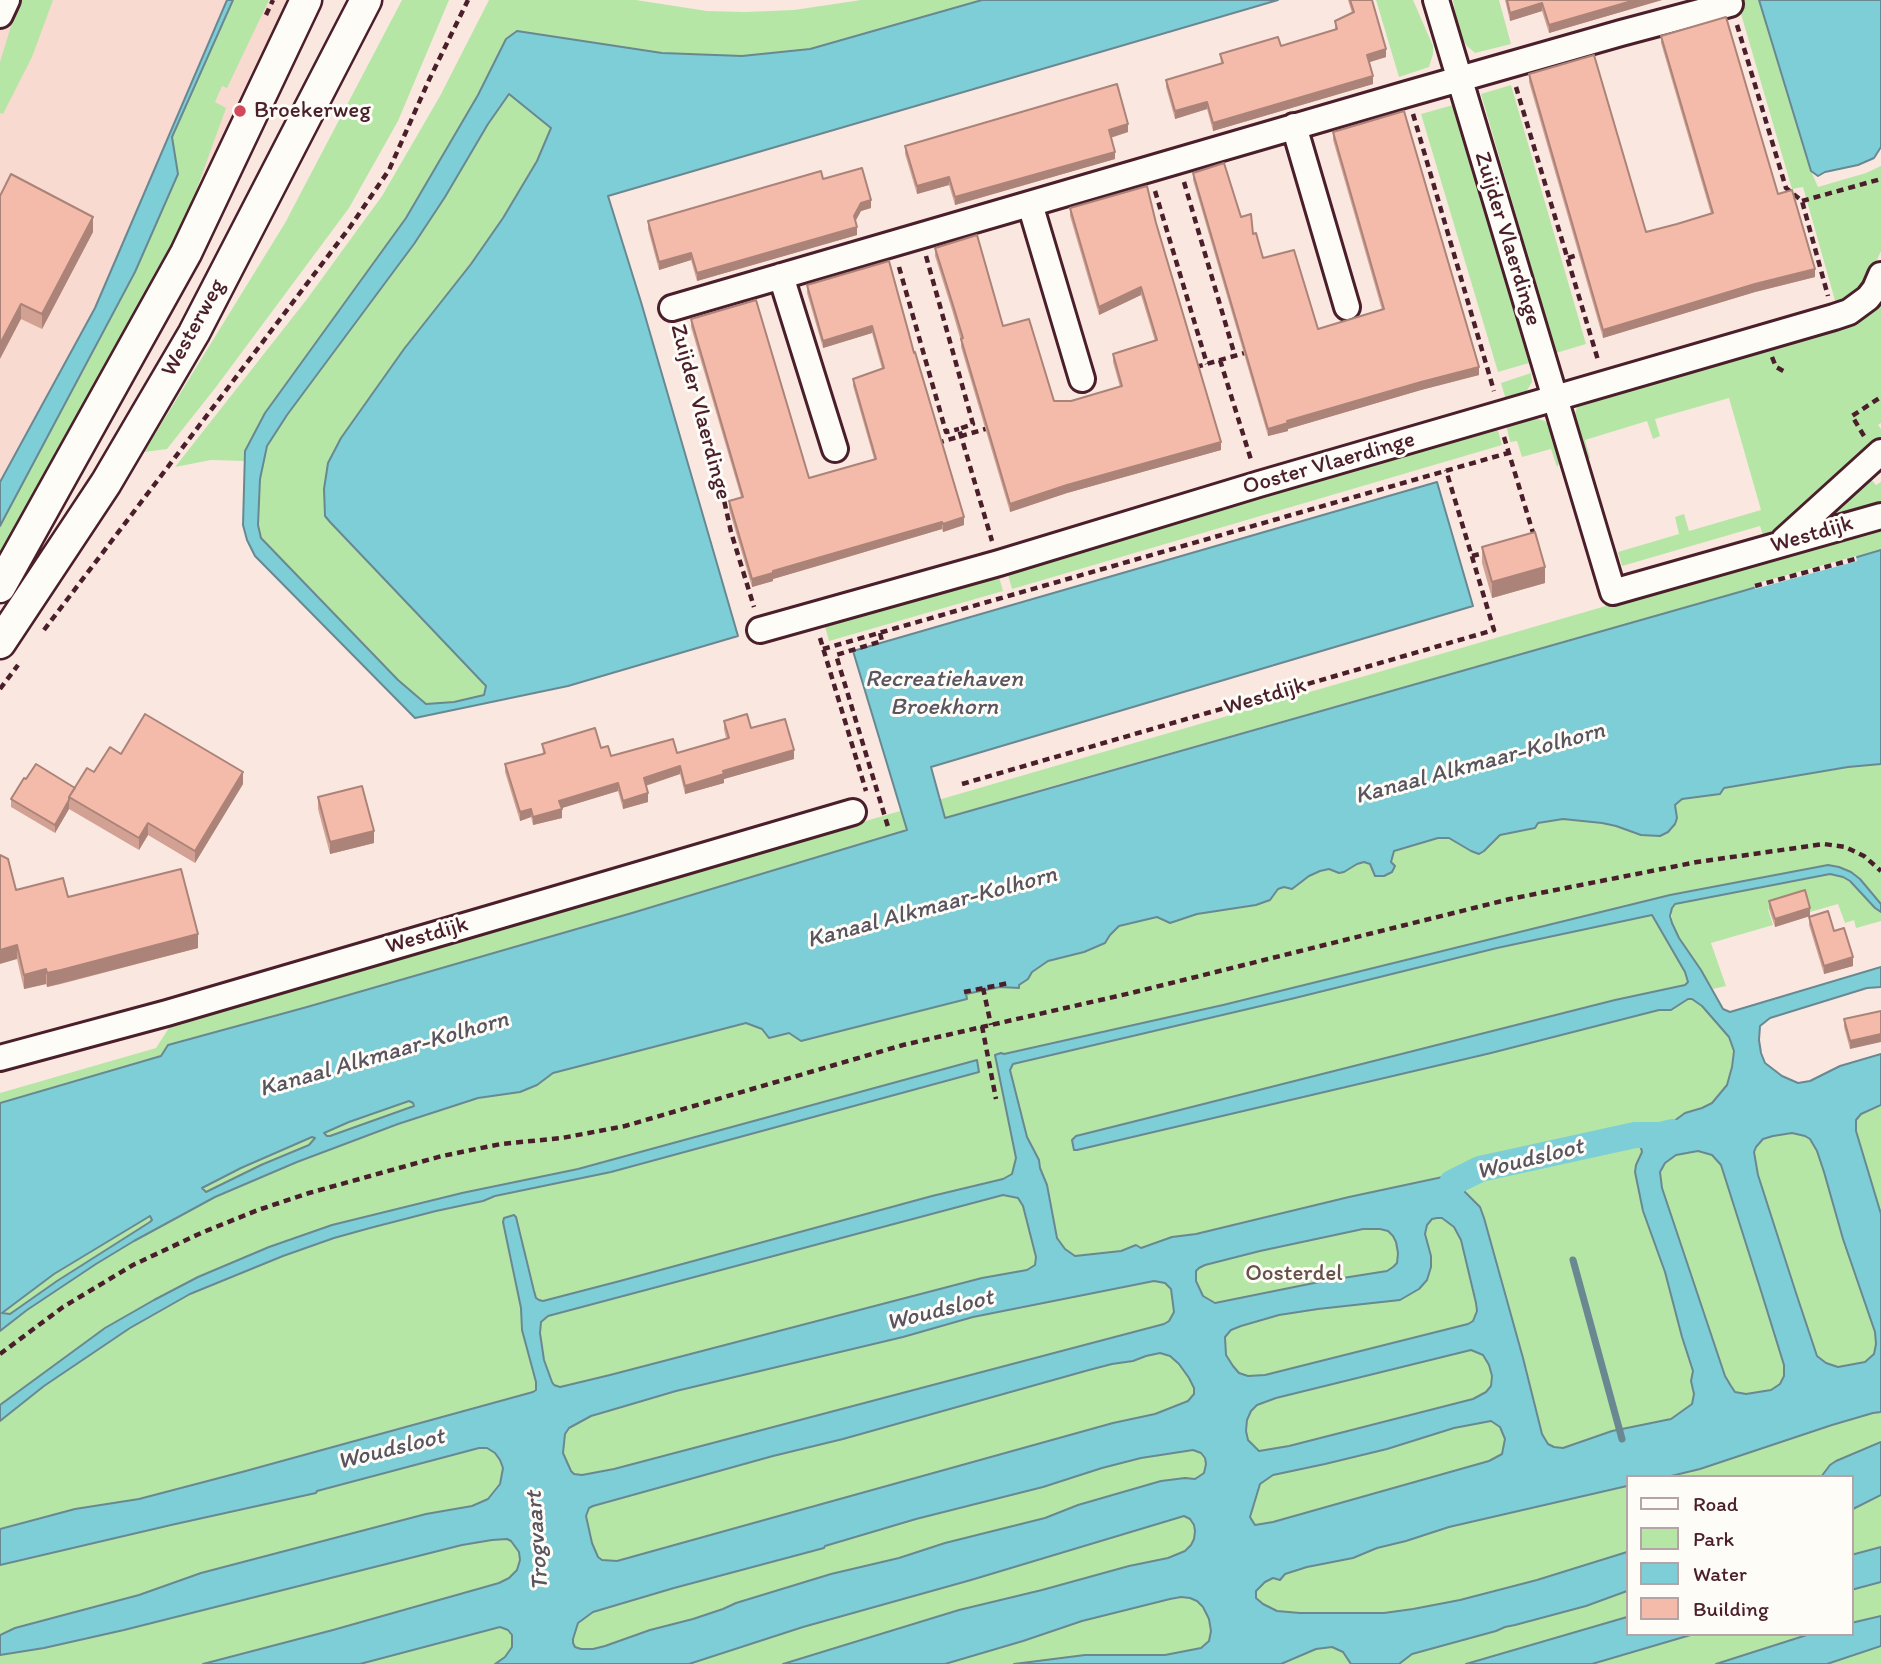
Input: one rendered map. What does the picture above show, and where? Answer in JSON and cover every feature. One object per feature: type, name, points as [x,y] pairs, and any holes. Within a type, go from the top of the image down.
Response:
[{"type":"main road","name":"Westerweg","points":[[0,587],[186,253],[306,0]]},
{"type":"main road","name":"Westerweg","points":[[11,651],[194,333],[366,0]]},
{"type":"street","points":[[0,15],[7,0]]},
{"type":"street","name":"Zuijder Vlaerdinge","points":[[1436,0],[1555,399]]},
{"type":"street","name":"Zuijder Vlaerdinge","points":[[672,309],[1294,126],[1730,4]]},
{"type":"street","points":[[1294,126],[1347,307]]},
{"type":"street","points":[[1030,204],[1082,379]]},
{"type":"street","name":"Ooster Vlaerdinge","points":[[761,630],[999,563],[1259,484],[1841,315],[1868,298],[1881,275]]},
{"type":"street","points":[[781,276],[835,449]]},
{"type":"street","name":"Westdijk","points":[[1555,399],[1613,592],[1881,516]]},
{"type":"street","points":[[1778,545],[1873,446]]},
{"type":"street","name":"Westdijk","points":[[0,1058],[167,1013],[853,812]]},
{"type":"path","points":[[37,639],[343,237],[389,170],[468,0]]},
{"type":"path","points":[[1730,4],[1786,188],[1802,201],[1823,275]]},
{"type":"path","points":[[1510,65],[1592,342]]},
{"type":"path","points":[[1407,94],[1488,372]]},
{"type":"path","points":[[1177,161],[1235,356]]},
{"type":"path","points":[[1148,170],[1207,364]]},
{"type":"path","points":[[1802,201],[1881,179]]},
{"type":"path","points":[[1780,197],[1793,193]]},
{"type":"path","points":[[892,243],[946,432],[959,429],[973,424],[920,235]]},
{"type":"path","points":[[1568,258],[1592,251]]},
{"type":"path","name":"Zuijder Vlaerdinge","points":[[672,309],[726,494],[725,505],[747,584]]},
{"type":"path","points":[[1220,360],[1246,443]]},
{"type":"path","points":[[1873,446],[1852,416],[1881,397]]},
{"type":"path","points":[[959,429],[987,522]]},
{"type":"path","points":[[1505,442],[1534,539]]},
{"type":"path","name":"Ooster Vlaerdinge","points":[[853,812],[869,800],[823,649],[1508,453]]},
{"type":"path","points":[[1446,470],[1472,556],[1497,549]]},
{"type":"path","name":"Westdijk","points":[[962,784],[1494,630],[1472,556]]},
{"type":"path","points":[[1755,586],[1855,559]]},
{"type":"path","points":[[880,634],[882,641],[836,655],[889,830]]},
{"type":"path","points":[[0,689],[11,651]]},
{"type":"path","points":[[0,1354],[63,1307],[133,1265],[201,1233],[309,1193],[442,1156],[501,1144],[562,1138],[625,1126],[902,1045],[1131,993],[1510,899],[1697,862],[1824,844],[1845,848],[1864,856],[1881,871]]},
{"type":"path","points":[[964,992],[1009,982]]},
{"type":"path","points":[[983,988],[991,1025]]},
{"type":"path","points":[[982,1026],[996,1099]]},
{"type":"shaded area","points":[[0,0],[287,0],[151,309],[0,554]]},
{"type":"green space","points":[[19,0],[53,0],[32,57],[3,114],[0,113],[0,62]]},
{"type":"green space","points":[[234,0],[269,0],[227,88],[222,86],[215,102],[226,108],[179,238],[0,573],[0,526],[92,355],[178,174],[172,137]]},
{"type":"green space","points":[[402,0],[449,0],[398,121],[349,208],[167,449],[144,452],[285,223]]},
{"type":"green space","points":[[489,0],[636,0],[707,11],[744,12],[794,10],[861,0],[982,0],[810,49],[742,56],[662,53],[517,31],[506,39],[478,95],[406,218],[265,413],[245,450],[245,461],[211,460],[175,467],[307,299],[382,196],[440,96]]},
{"type":"green space","points":[[1376,0],[1413,0],[1433,46],[1429,67],[1399,77]]},
{"type":"green space","points":[[1453,0],[1499,0],[1511,44],[1475,53],[1459,34]]},
{"type":"green space","points":[[1737,0],[1760,2],[1818,187],[1881,166],[1881,251],[1860,291],[1836,304],[1803,187],[1792,189]]},
{"type":"green space","points":[[1511,85],[1586,344],[1556,353],[1481,94]]},
{"type":"green space","points":[[509,94],[551,128],[537,161],[503,218],[471,264],[404,349],[341,438],[328,463],[324,489],[325,515],[330,522],[486,686],[484,695],[454,702],[425,704],[398,680],[261,538],[258,525],[260,479],[267,446],[287,415],[414,244]]},
{"type":"green space","points":[[1453,105],[1529,363],[1498,372],[1421,114]]},
{"type":"green space","points":[[1881,302],[1881,423],[1878,425],[1881,429],[1881,446],[1786,529],[1764,538],[1760,526],[1622,566],[1618,552],[1679,534],[1675,517],[1684,514],[1689,531],[1761,510],[1729,398],[1655,419],[1660,436],[1653,439],[1647,421],[1585,440],[1590,458],[1583,460],[1573,420],[1577,407],[1862,320],[1875,311]]},
{"type":"green space","points":[[1531,373],[1532,382],[1526,392],[1506,400],[1501,383]]},
{"type":"green space","points":[[1531,417],[1545,421],[1550,426],[1561,460],[1557,467],[1551,449],[1522,457],[1517,441],[1510,442],[1506,424]]},
{"type":"green space","points":[[1497,427],[1502,445],[1012,589],[1007,571]]},
{"type":"green space","points":[[1865,472],[1876,485],[1881,482],[1881,512],[1808,527]]},
{"type":"green space","points":[[1881,526],[1881,550],[1039,790],[632,913],[168,1045],[162,1056],[0,1103],[0,1093],[156,1048],[174,1020]]},
{"type":"green space","points":[[998,573],[1003,591],[829,641],[824,623]]},
{"type":"green space","name":"Oosterdel","points":[[1881,750],[1881,904],[1860,879],[1841,867],[1662,902],[1669,926],[1787,1107],[1881,1079],[1881,1664],[0,1664],[0,1305],[122,1222],[406,1093],[1389,843]]},
{"type":"green space","points":[[1830,874],[1850,881],[1881,912],[1881,921],[1856,928],[1854,920],[1845,923],[1838,904],[1810,912],[1805,897],[1768,909],[1773,925],[1711,943],[1726,986],[1713,989],[1672,923],[1672,908],[1675,904]]},
{"type":"water","points":[[227,0],[233,0],[172,137],[178,174],[135,272],[0,526],[0,482],[95,308]]},
{"type":"water","points":[[982,0],[1278,0],[608,196],[738,636],[568,686],[415,718],[255,556],[247,540],[243,525],[245,451],[265,413],[406,218],[478,95],[506,39],[517,31],[662,53],[742,56],[810,49]],"holes":[[[509,94],[551,128],[537,161],[503,218],[471,264],[404,349],[341,438],[328,463],[324,489],[325,516],[486,686],[484,695],[454,702],[426,704],[398,680],[261,538],[258,525],[260,479],[267,446],[414,244]]]},
{"type":"water","points":[[1759,0],[1881,0],[1881,147],[1874,158],[1818,176],[1811,171]]},
{"type":"water","points":[[1437,482],[1473,606],[931,767],[945,818],[1881,550],[1881,764],[1724,788],[1720,794],[1682,799],[1675,805],[1675,824],[1660,836],[1641,835],[1602,823],[1563,819],[1538,823],[1535,828],[1500,835],[1479,854],[1449,838],[1438,838],[1394,851],[1391,862],[1395,866],[1392,872],[1384,876],[1375,876],[1370,864],[1364,862],[1344,872],[1329,869],[1320,871],[1292,889],[1278,889],[1270,900],[1256,905],[1197,914],[1170,923],[1157,917],[1119,926],[1105,943],[1084,952],[1048,961],[1032,972],[1019,988],[1000,987],[966,994],[967,999],[801,1041],[789,1033],[769,1038],[762,1029],[746,1023],[553,1073],[537,1085],[520,1092],[478,1098],[398,1124],[297,1162],[215,1197],[96,1264],[0,1331],[0,1103],[161,1056],[168,1045],[632,913],[907,830],[853,651]],"holes":[[[409,1101],[414,1106],[330,1136],[324,1133]],[[312,1137],[315,1138],[309,1145],[206,1192],[202,1188]],[[150,1216],[150,1222],[10,1314],[2,1313],[54,1274]]]},
{"type":"water","name":"Trogvaart","points":[[1828,865],[1851,872],[1881,904],[1881,912],[1850,881],[1830,874],[1675,904],[1670,916],[1679,938],[1723,1009],[1730,1012],[1881,967],[1881,987],[1867,988],[1770,1018],[1760,1026],[1759,1040],[1765,1063],[1782,1076],[1798,1083],[1810,1081],[1840,1066],[1881,1054],[1881,1105],[1861,1114],[1856,1120],[1856,1131],[1881,1214],[1881,1412],[1832,1425],[1700,1469],[1675,1475],[1626,1475],[1626,1486],[1449,1527],[1377,1548],[1353,1558],[1307,1567],[1285,1574],[1280,1580],[1273,1578],[1256,1591],[1256,1598],[1277,1611],[1384,1613],[1460,1600],[1626,1552],[1626,1591],[1586,1606],[1412,1654],[1399,1664],[1351,1664],[1343,1652],[1332,1647],[1316,1649],[1281,1664],[1014,1664],[1085,1655],[1165,1655],[1201,1648],[1209,1641],[1209,1619],[1197,1601],[1181,1597],[1082,1621],[945,1664],[783,1664],[959,1610],[1168,1558],[1185,1551],[1194,1539],[1194,1525],[1184,1516],[803,1627],[689,1664],[495,1664],[505,1657],[512,1647],[512,1635],[500,1627],[360,1664],[203,1664],[499,1583],[517,1570],[520,1560],[519,1552],[507,1539],[462,1545],[124,1630],[0,1655],[0,1635],[15,1628],[139,1595],[201,1573],[426,1514],[472,1506],[488,1499],[500,1484],[503,1468],[495,1453],[487,1448],[479,1448],[316,1493],[0,1565],[0,1529],[75,1509],[139,1499],[536,1390],[522,1330],[521,1308],[504,1218],[514,1215],[516,1217],[536,1298],[543,1301],[1003,1179],[1012,1174],[1016,1158],[995,1055],[1223,1005],[1670,895]],"holes":[[[1652,915],[1685,972],[1688,982],[1685,985],[1615,1000],[1076,1136],[1072,1140],[1074,1150],[1077,1150],[1491,1053],[1659,1010],[1671,1010],[1692,999],[1702,1006],[1729,1037],[1734,1051],[1727,1085],[1712,1103],[1685,1113],[1670,1124],[1653,1129],[1633,1128],[1642,1152],[1635,1172],[1643,1211],[1665,1272],[1693,1371],[1692,1404],[1671,1419],[1612,1431],[1563,1448],[1548,1444],[1542,1434],[1484,1218],[1480,1207],[1464,1191],[1466,1186],[1491,1175],[1477,1163],[1452,1175],[1196,1234],[1172,1237],[1141,1248],[1136,1245],[1121,1251],[1075,1256],[1065,1249],[1057,1238],[1047,1185],[1039,1160],[1027,1137],[1010,1070],[1013,1064],[1497,948]],[[1792,1133],[1810,1139],[1817,1151],[1875,1332],[1874,1354],[1865,1362],[1838,1367],[1817,1356],[1758,1175],[1754,1152],[1763,1139]],[[1698,1151],[1712,1155],[1721,1165],[1784,1365],[1784,1376],[1780,1384],[1771,1390],[1746,1394],[1735,1392],[1725,1376],[1662,1188],[1660,1172],[1665,1163],[1676,1155]],[[1003,1195],[1018,1198],[1023,1206],[1036,1257],[1035,1265],[1027,1270],[982,1278],[560,1387],[552,1382],[544,1360],[540,1333],[541,1322],[548,1316]],[[1442,1218],[1454,1227],[1461,1240],[1476,1303],[1477,1311],[1473,1321],[1265,1375],[1248,1376],[1239,1373],[1233,1366],[1226,1355],[1225,1337],[1231,1330],[1279,1315],[1400,1300],[1419,1289],[1427,1280],[1431,1267],[1425,1234],[1432,1219]],[[1363,1229],[1380,1229],[1393,1236],[1398,1253],[1397,1263],[1387,1271],[1215,1303],[1203,1296],[1196,1281],[1196,1271],[1199,1268],[1260,1251]],[[1154,1281],[1165,1283],[1171,1289],[1174,1312],[1164,1324],[614,1469],[574,1474],[563,1453],[565,1434],[569,1428],[591,1416],[676,1391],[903,1337],[973,1317]],[[1471,1350],[1483,1355],[1492,1376],[1491,1386],[1473,1399],[1289,1446],[1259,1451],[1248,1440],[1246,1431],[1247,1420],[1257,1405]],[[1160,1353],[1170,1356],[1189,1378],[1194,1394],[1188,1401],[1155,1414],[1113,1423],[617,1561],[602,1560],[592,1543],[586,1516],[589,1508],[593,1506],[1112,1364]],[[1491,1421],[1500,1427],[1505,1439],[1502,1454],[1489,1461],[1273,1522],[1255,1525],[1250,1517],[1260,1484],[1273,1475],[1387,1449],[1454,1428]],[[1193,1450],[1201,1453],[1206,1464],[1204,1473],[1195,1479],[1161,1481],[1078,1505],[1045,1518],[831,1574],[605,1646],[581,1649],[573,1643],[578,1623],[593,1612],[824,1548],[916,1519],[1043,1487],[1141,1458]]]},
{"type":"water","points":[[977,1060],[979,1072],[611,1172],[495,1196],[370,1228],[283,1256],[190,1294],[130,1328],[44,1386],[0,1421],[0,1405],[105,1328],[198,1277],[269,1247],[332,1225],[462,1193],[578,1169]]},
{"type":"water","points":[[1881,1442],[1881,1495],[1853,1509],[1853,1475],[1822,1475],[1836,1461]]},
{"type":"water","points":[[1881,1547],[1881,1582],[1853,1589],[1853,1554]]},
{"type":"water","points":[[1881,1616],[1881,1646],[1827,1664],[1716,1664],[1804,1636],[1853,1636],[1853,1623]]},
{"type":"water","points":[[1626,1617],[1626,1636],[1687,1636],[1592,1664],[1466,1664]]},
{"type":"pier","points":[[1856,556],[1857,561],[1755,589],[1754,584]]},
{"type":"building","points":[[1350,0],[1372,0],[1386,49],[1367,55],[1373,76],[1213,123],[1207,102],[1175,111],[1166,80],[1223,63],[1220,54],[1278,37],[1281,46],[1337,29],[1335,21],[1354,12]]},
{"type":"building","points":[[1507,0],[1635,0],[1549,25],[1542,3],[1510,13]]},
{"type":"building","points":[[1726,17],[1778,194],[1792,190],[1815,269],[1755,284],[1603,330],[1529,74],[1594,55],[1646,232],[1677,224],[1713,213],[1661,36]]},
{"type":"building","points":[[1117,84],[1128,124],[1109,130],[1115,152],[955,197],[949,177],[917,186],[905,146]]},
{"type":"building","points":[[1404,111],[1479,367],[1287,421],[1288,423],[1268,429],[1193,173],[1224,163],[1241,217],[1251,214],[1253,234],[1256,233],[1263,258],[1294,250],[1318,329],[1384,309],[1333,132]]},
{"type":"building","points":[[862,168],[871,200],[861,203],[854,216],[857,227],[697,273],[691,253],[659,262],[648,221],[821,171],[823,179]]},
{"type":"building","points":[[11,174],[93,217],[42,314],[21,304],[0,344],[0,196]]},
{"type":"building","points":[[1147,186],[1221,442],[1067,485],[1010,504],[935,248],[977,235],[1003,326],[1029,319],[1054,401],[1071,401],[1122,386],[1113,354],[1157,340],[1141,287],[1099,307],[1070,208]]},
{"type":"building","points":[[889,261],[964,517],[752,579],[729,501],[743,497],[691,319],[756,300],[809,478],[876,459],[853,379],[884,368],[872,326],[823,341],[807,285]]},
{"type":"building","points":[[1535,532],[1545,567],[1492,582],[1482,547]]},
{"type":"building","points":[[145,714],[243,772],[195,851],[148,823],[139,838],[69,797],[87,768],[94,772],[110,747],[121,754]]},
{"type":"building","points":[[747,714],[751,728],[785,719],[794,750],[723,771],[724,774],[685,786],[680,766],[644,778],[648,793],[623,801],[618,783],[559,801],[562,809],[533,817],[531,809],[520,812],[505,764],[545,753],[542,744],[595,728],[601,748],[608,746],[611,756],[673,739],[677,753],[729,738],[724,721]]},
{"type":"building","points":[[36,764],[75,788],[55,825],[11,799]]},
{"type":"building","points":[[362,786],[374,831],[330,842],[318,797]]},
{"type":"building","points":[[0,855],[8,859],[16,890],[63,878],[68,897],[181,869],[198,934],[61,970],[47,973],[46,969],[24,975],[17,945],[0,950]]},
{"type":"building","points":[[1805,890],[1810,908],[1775,919],[1769,901]]},
{"type":"building","points":[[1828,911],[1834,931],[1844,928],[1853,957],[1824,966],[1809,917]]},
{"type":"building","points":[[1881,1011],[1881,1034],[1850,1041],[1844,1019]]},
{"type":"waterway","name":"Woudsloot","points":[[1452,1183],[1480,1169],[1635,1135],[1672,1132]]},
{"type":"waterway","points":[[1573,1260],[1622,1439]]},
{"type":"place","name":"Broekerweg","points":[[240,111]]},
{"type":"water label","name":"Recreatiehaven Broekhorn","points":[[944,694]]},
{"type":"water label","name":"Kanaal Alkmaar-Kolhorn","points":[[1480,764]]},
{"type":"water label","name":"Kanaal Alkmaar-Kolhorn","points":[[932,908]]},
{"type":"water label","name":"Kanaal Alkmaar-Kolhorn","points":[[384,1055]]}]
